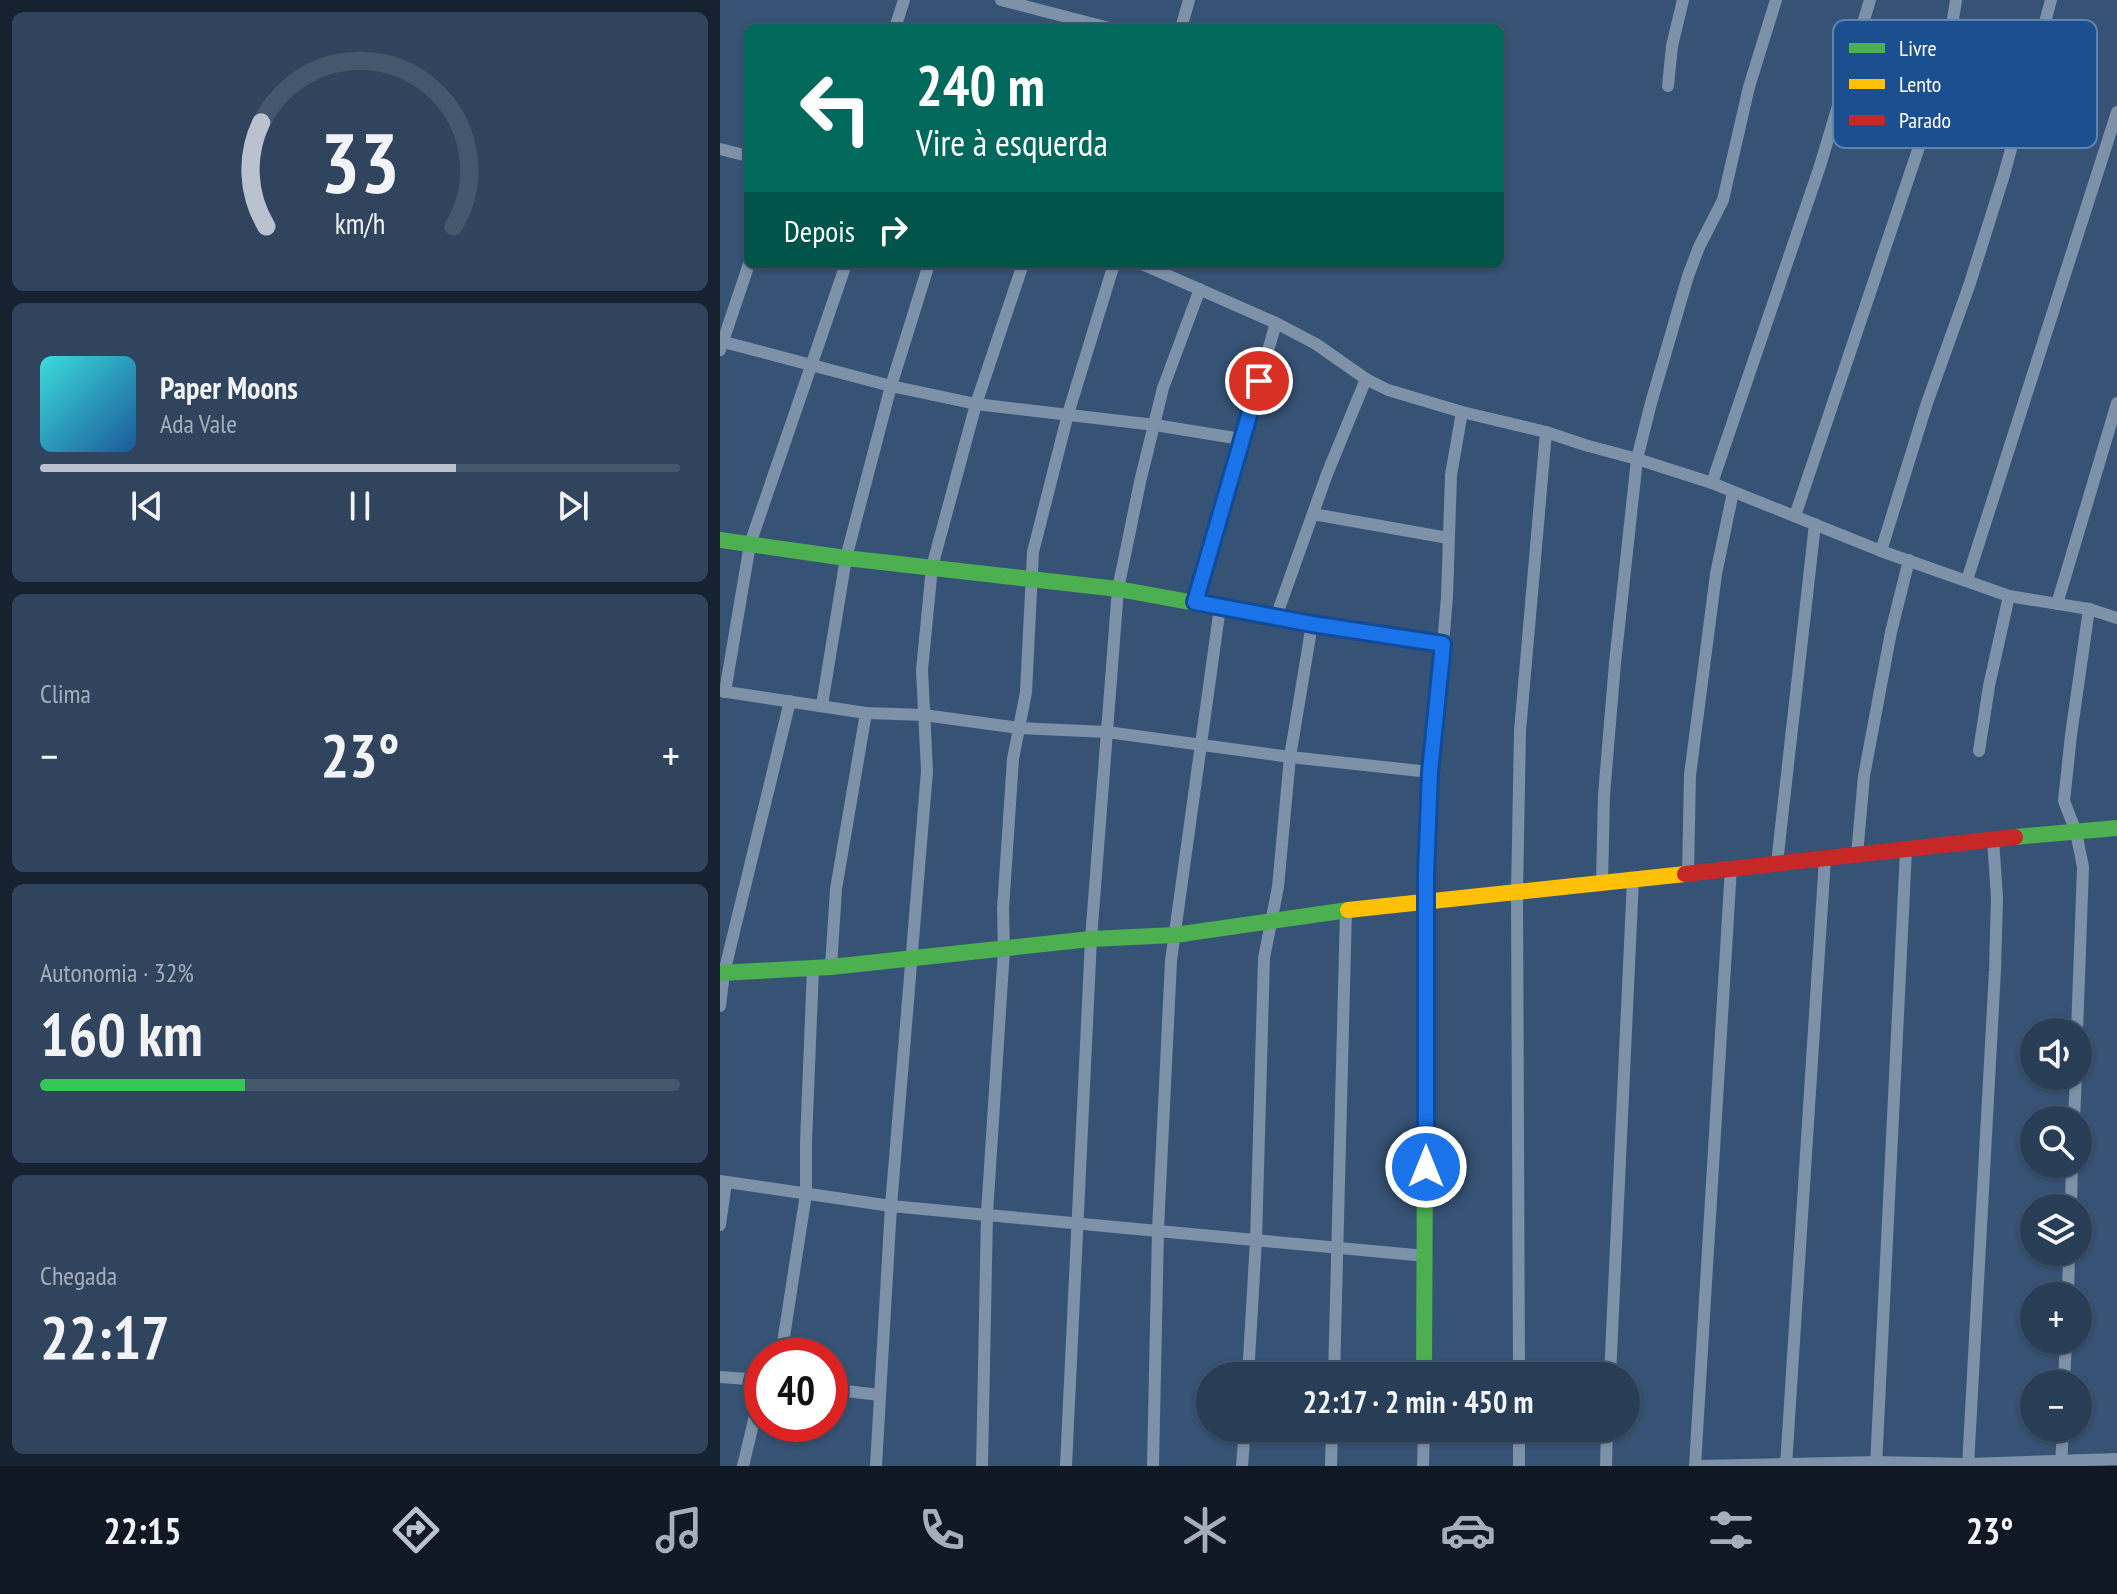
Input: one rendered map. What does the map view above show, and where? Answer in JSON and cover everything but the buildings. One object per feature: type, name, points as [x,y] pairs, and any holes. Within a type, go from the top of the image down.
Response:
[{"type":"street","points":[[1001,0],[1094,24]]},
{"type":"street","points":[[1182,24],[1189,0]]},
{"type":"street","points":[[1668,86],[1672,46],[1683,0]]},
{"type":"street","points":[[1602,883],[1604,795],[1637,459],[1688,276],[1723,200],[1749,87],[1776,0]]},
{"type":"street","points":[[1864,20],[1870,0]]},
{"type":"street","points":[[1953,20],[1956,0]]},
{"type":"street","points":[[2046,20],[2051,0]]},
{"type":"street","points":[[896,24],[900,1]]},
{"type":"street","points":[[1967,580],[2117,112]]},
{"type":"street","points":[[1712,483],[1833,123]]},
{"type":"street","points":[[1795,516],[1919,148]]},
{"type":"street","points":[[1881,551],[2011,148]]},
{"type":"street","points":[[720,149],[744,155]]},
{"type":"street","points":[[748,268],[721,344],[976,404],[1155,425],[1241,439]]},
{"type":"street","points":[[845,268],[750,544],[722,691],[866,713],[924,715],[1019,728],[1107,732],[1430,772]]},
{"type":"street","points":[[822,705],[846,558],[891,386],[928,268]]},
{"type":"street","points":[[876,1466],[891,1206],[927,771],[922,670],[932,567],[976,404],[1022,268]]},
{"type":"street","points":[[982,1466],[987,1214],[1004,949],[1003,909],[1013,759],[1026,692],[1033,552],[1068,414],[1113,268]]},
{"type":"street","points":[[1151,268],[1276,323],[1316,344],[1366,379],[1388,390],[1546,432],[1712,483],[1881,551],[2009,596],[2089,609],[2117,618]]},
{"type":"street","points":[[1066,1466],[1091,939],[1118,589],[1163,388],[1200,289]]},
{"type":"street","points":[[1195,602],[1276,323]]},
{"type":"street","points":[[1276,617],[1366,379]]},
{"type":"street","points":[[2057,604],[2117,403]]},
{"type":"street","points":[[1424,1362],[1426,901],[1430,772],[1447,597],[1451,475],[1462,412]]},
{"type":"street","points":[[1519,1362],[1517,893],[1520,731],[1546,432]]},
{"type":"street","points":[[1688,873],[1690,775],[1716,574],[1733,492]]},
{"type":"street","points":[[1313,514],[1448,538]]},
{"type":"street","points":[[1777,863],[1815,524]]},
{"type":"street","points":[[720,540],[846,558],[1118,589],[1443,644]]},
{"type":"street","points":[[1857,855],[1864,776],[1891,632],[1909,560]]},
{"type":"street","points":[[1979,751],[1989,686],[2009,596]]},
{"type":"street","points":[[1153,1466],[1158,1230],[1171,961],[1220,607]]},
{"type":"street","points":[[2078,1018],[2083,867],[2076,832],[2064,801],[2089,609]]},
{"type":"street","points":[[1249,1362],[1256,1240],[1264,958],[1278,887],[1290,757],[1312,624]]},
{"type":"street","points":[[720,1006],[722,973],[790,701]]},
{"type":"street","points":[[831,967],[836,889],[866,713]]},
{"type":"street","points":[[722,973],[831,967],[1091,939],[1175,935],[1346,910],[2117,828]]},
{"type":"street","points":[[1968,1465],[1995,970],[1997,898],[1993,839]]},
{"type":"street","points":[[1876,1464],[1906,850]]},
{"type":"street","points":[[1786,1465],[1825,858]]},
{"type":"street","points":[[1731,867],[1697,1466],[2062,1464],[2117,1459]]},
{"type":"street","points":[[1611,1362],[1633,879]]},
{"type":"street","points":[[1334,1362],[1346,910]]},
{"type":"street","points":[[784,1338],[806,1194],[813,968]]},
{"type":"street","points":[[720,1225],[723,1181],[891,1206],[1426,1256]]},
{"type":"street","points":[[720,1377],[744,1379]]},
{"type":"street","points":[[848,1391],[879,1395]]},
{"type":"street","points":[[743,1466],[749,1442]]},
{"type":"street","points":[[1242,1466],[1244,1442]]},
{"type":"street","points":[[1331,1466],[1332,1442]]},
{"type":"street","points":[[1423,1466],[1424,1442]]},
{"type":"street","points":[[1519,1442],[1519,1466]]},
{"type":"street","points":[[1606,1466],[1607,1442]]},
{"type":"street","points":[[2062,1464],[2063,1442]]},
{"type":"traffic: fast","points":[[720,540],[846,558],[1118,589],[1443,644],[1430,772],[1427,865]]},
{"type":"traffic: fast","points":[[2015,837],[2117,828]]},
{"type":"traffic: fast","points":[[720,973],[831,967],[1091,939],[1175,935],[1348,910]]},
{"type":"traffic: fast","points":[[1424,1362],[1425,1145]]},
{"type":"traffic: slow","points":[[1425,1145],[1427,865]]},
{"type":"traffic: slow","points":[[1348,910],[1685,874]]},
{"type":"traffic: jam","points":[[1685,874],[2015,837]]},
{"type":"route","points":[[1259,381],[1195,602],[1443,644],[1430,772],[1426,875],[1426,1167]]}]
